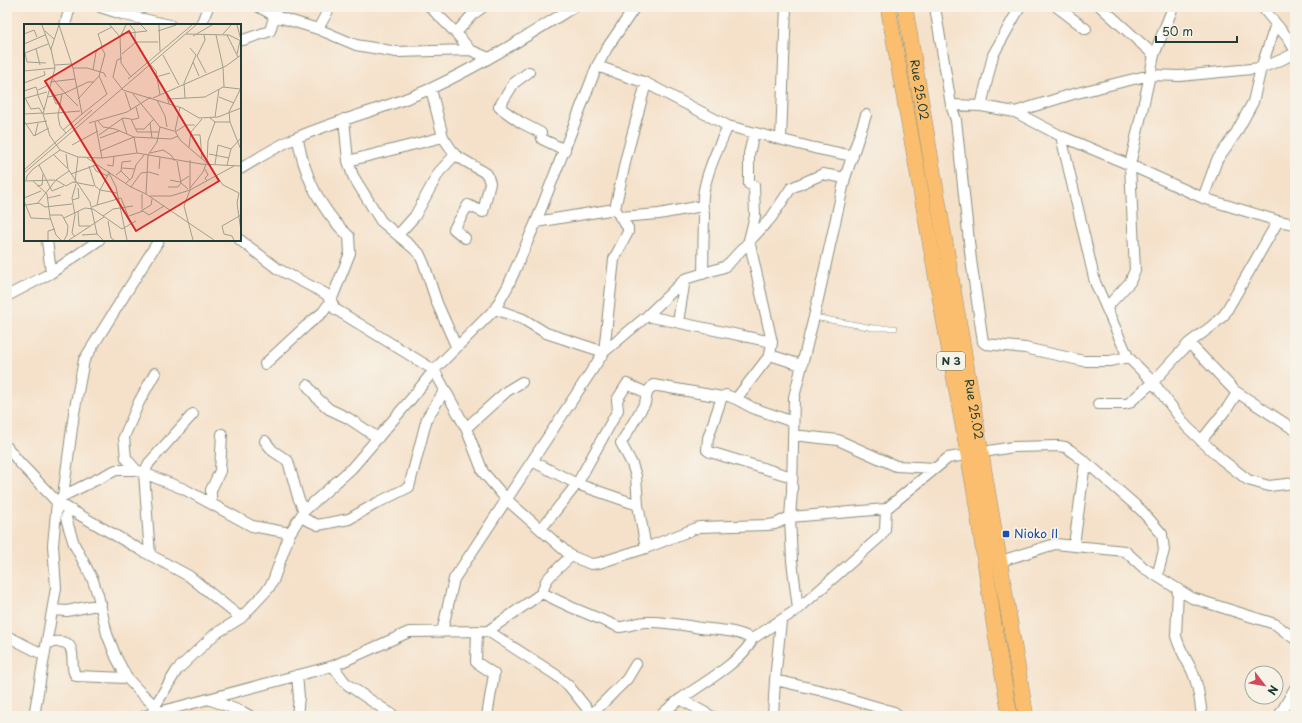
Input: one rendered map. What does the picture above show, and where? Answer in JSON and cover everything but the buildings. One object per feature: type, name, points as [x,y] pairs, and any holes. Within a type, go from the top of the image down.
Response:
[{"type":"main road","name":"N 3","points":[[888,7],[974,453],[975,494],[995,631],[1010,716]]},
{"type":"main road","name":"Rue 25.02","points":[[905,7],[974,416],[974,453],[1001,561],[1026,716]]},
{"type":"street","points":[[65,24],[70,7]]},
{"type":"street","points":[[100,7],[126,20],[161,24]]},
{"type":"street","points":[[201,24],[208,7]]},
{"type":"street","points":[[259,7],[276,12],[356,45],[397,52],[470,50],[489,58]]},
{"type":"street","points":[[318,29],[330,7]]},
{"type":"street","points":[[430,7],[456,33],[470,50]]},
{"type":"street","points":[[456,33],[472,15],[483,7]]},
{"type":"street","points":[[241,168],[297,137],[431,89],[514,44],[574,7]]},
{"type":"street","points":[[153,714],[177,670],[215,634],[241,618],[268,589],[273,581],[290,533],[302,514],[352,468],[434,370],[456,346],[495,309],[508,286],[536,222],[543,200],[565,150],[596,66],[635,7]]},
{"type":"street","points":[[781,139],[786,7]]},
{"type":"street","points":[[935,7],[951,105],[956,120],[971,260],[983,342],[986,344],[1025,348],[1084,361],[1110,361],[1128,357]]},
{"type":"street","points":[[981,106],[993,55],[1020,7]]},
{"type":"street","points":[[1057,7],[1086,29]]},
{"type":"street","points":[[1107,307],[1130,282],[1134,270],[1130,165],[1154,55],[1173,7]]},
{"type":"street","points":[[1104,8],[1154,55]]},
{"type":"street","points":[[1015,112],[1086,91],[1150,76],[1180,76],[1261,68],[1281,60],[1295,51],[1263,8]]},
{"type":"street","points":[[241,40],[270,31],[276,12]]},
{"type":"street","points":[[1203,198],[1215,164],[1236,133],[1253,102],[1261,68],[1276,24]]},
{"type":"street","points":[[596,66],[646,83],[728,126],[853,156]]},
{"type":"street","points":[[529,72],[514,83],[499,107],[520,122],[541,133],[542,139],[565,150]]},
{"type":"street","points":[[604,352],[614,259],[628,232],[628,228],[618,213],[626,158],[646,83]]},
{"type":"street","points":[[431,89],[444,137],[456,155],[487,174],[490,183],[483,212],[468,205],[454,229],[465,238]]},
{"type":"street","points":[[951,105],[981,106],[1015,112],[1061,136],[1203,198],[1278,221],[1295,224]]},
{"type":"street","points":[[798,609],[792,561],[790,517],[794,397],[814,317],[845,178],[866,115]]},
{"type":"street","points":[[344,119],[348,161],[356,182],[381,221],[419,253],[437,303],[456,346]]},
{"type":"street","points":[[703,274],[704,213],[702,206],[709,170],[728,126]]},
{"type":"street","points":[[736,399],[770,355],[772,342],[749,240],[755,216],[754,186],[749,184],[749,154],[754,133]]},
{"type":"street","points":[[1061,136],[1095,282],[1128,357],[1153,382],[1187,427],[1201,441],[1251,482],[1269,486],[1295,483]]},
{"type":"street","points":[[265,364],[323,312],[331,301],[350,253],[349,236],[337,225],[314,189],[305,168],[297,137]]},
{"type":"street","points":[[348,161],[444,137]]},
{"type":"street","points":[[398,236],[415,216],[439,172],[456,155]]},
{"type":"street","points":[[442,632],[454,578],[508,500],[604,352],[647,316],[685,279],[724,267],[730,262],[771,218],[791,188],[823,174],[845,178]]},
{"type":"street","points":[[536,222],[618,213],[659,214],[702,206]]},
{"type":"street","points":[[1098,404],[1129,403],[1153,382],[1189,343],[1224,315],[1278,221]]},
{"type":"street","points":[[47,241],[51,273]]},
{"type":"street","points":[[7,296],[51,273],[98,241]]},
{"type":"street","points":[[34,716],[56,588],[53,545],[84,360],[159,241]]},
{"type":"street","points":[[241,241],[278,269],[320,290],[328,296],[335,309],[434,370],[466,428],[483,472],[508,500],[571,556],[591,564],[646,548],[699,527],[768,525],[775,524],[790,517],[886,509],[948,458],[1013,447],[1058,446],[1065,447],[1085,462],[1141,510],[1162,534],[1164,550],[1157,576]]},
{"type":"street","points":[[678,322],[685,279]]},
{"type":"street","points":[[495,309],[523,319],[546,333],[604,352]]},
{"type":"street","points":[[647,316],[772,342]]},
{"type":"street","points":[[1189,343],[1237,393],[1295,430]]},
{"type":"street","points":[[770,355],[802,365]]},
{"type":"street","points":[[150,555],[140,471],[126,458],[124,437],[139,402],[155,373]]},
{"type":"street","points":[[466,428],[506,391],[522,382]]},
{"type":"street","points":[[541,529],[577,484],[618,410],[617,400],[627,384],[648,393]]},
{"type":"street","points":[[307,385],[318,399],[329,409],[348,418],[378,438]]},
{"type":"street","points":[[646,548],[638,505],[636,476],[632,464],[621,443],[645,403],[652,385],[722,397],[726,395],[753,408],[793,422]]},
{"type":"street","points":[[265,441],[273,451],[288,461],[302,514],[318,525],[349,519],[377,502],[409,487],[427,418],[445,390]]},
{"type":"street","points":[[1201,441],[1237,393]]},
{"type":"street","points":[[722,397],[708,438],[707,450],[792,477]]},
{"type":"street","points":[[140,471],[193,414]]},
{"type":"street","points":[[211,503],[211,490],[220,471],[222,434]]},
{"type":"street","points":[[793,435],[838,440],[896,466],[935,468]]},
{"type":"street","points":[[7,447],[19,462],[60,499],[68,509],[190,576],[241,618]]},
{"type":"street","points":[[532,461],[577,484],[638,505]]},
{"type":"street","points":[[1074,545],[1085,462]]},
{"type":"street","points":[[60,499],[116,470],[140,471],[184,489],[252,526],[290,533]]},
{"type":"street","points":[[68,509],[66,518],[74,544],[92,578],[101,604],[107,634],[116,657],[127,678],[140,692],[153,714]]},
{"type":"street","points":[[660,716],[680,699],[713,677],[741,654],[750,645],[752,639],[798,609],[881,536],[885,530],[886,509]]},
{"type":"street","points":[[1001,561],[1047,545],[1055,544],[1125,552],[1144,568],[1192,598],[1274,624],[1295,639]]},
{"type":"street","points":[[153,714],[333,666],[409,632],[483,631],[542,593],[546,581],[571,556]]},
{"type":"street","points":[[1178,590],[1177,642],[1194,675],[1198,689],[1202,716]]},
{"type":"street","points":[[542,593],[619,627],[624,627],[639,622],[677,623],[704,628],[723,629],[752,639]]},
{"type":"street","points":[[53,610],[67,612],[101,604]]},
{"type":"street","points":[[773,716],[781,621]]},
{"type":"street","points":[[483,631],[556,675],[569,686],[593,715],[627,679],[636,664]]},
{"type":"street","points":[[483,631],[476,662],[494,674],[487,716]]},
{"type":"street","points":[[7,636],[44,655]]},
{"type":"street","points":[[47,643],[64,642],[70,646],[74,673],[76,676],[127,678]]},
{"type":"street","points":[[333,666],[344,682],[394,716]]},
{"type":"street","points":[[297,675],[299,697],[297,716]]},
{"type":"street","points":[[775,680],[823,690],[894,712],[899,716]]},
{"type":"street","points":[[1279,716],[1295,688]]},
{"type":"street","points":[[208,699],[250,716]]},
{"type":"street","points":[[680,699],[712,716]]},
{"type":"lane","points":[[814,317],[844,324],[872,328],[895,328]]},
{"type":"place","name":"Nioko II","points":[[1006,534]]}]
